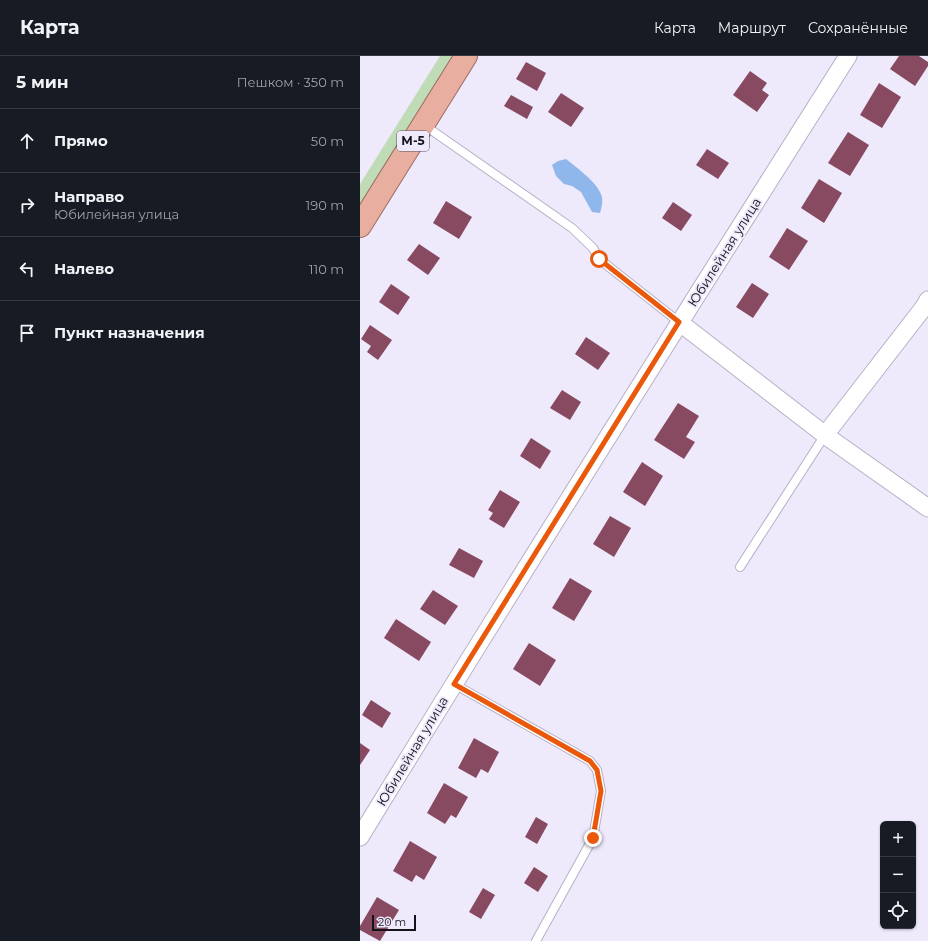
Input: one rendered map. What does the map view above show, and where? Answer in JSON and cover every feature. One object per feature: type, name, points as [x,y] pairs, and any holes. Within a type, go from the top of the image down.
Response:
[{"type":"highway","name":"М-5","points":[[360,226],[466,56]]},
{"type":"street","name":"Юбилейная улица","points":[[360,837],[679,322],[848,56]]},
{"type":"street","points":[[825,435],[924,308],[928,300]]},
{"type":"street","points":[[679,322],[825,435],[928,508]]},
{"type":"lane","points":[[423,124],[572,228],[593,248],[599,259],[679,322]]},
{"type":"lane","points":[[740,567],[825,435]]},
{"type":"lane","points":[[454,684],[590,761],[597,770],[601,791],[593,838],[536,941]]},
{"type":"green space","points":[[440,56],[455,56],[360,208],[360,184]]},
{"type":"water","points":[[566,159],[585,174],[598,188],[602,200],[600,213],[592,212],[581,192],[572,186],[564,184],[556,176],[552,165],[558,161]]},
{"type":"building","points":[[899,56],[919,56],[928,62],[928,66],[915,86],[890,69]]},
{"type":"building","points":[[526,62],[546,73],[537,91],[516,79]]},
{"type":"building","points":[[750,71],[767,83],[762,90],[769,95],[757,112],[733,95]]},
{"type":"building","points":[[879,83],[901,97],[882,128],[860,115]]},
{"type":"building","points":[[561,93],[584,108],[571,127],[548,112]]},
{"type":"building","points":[[511,95],[533,107],[527,119],[504,106]]},
{"type":"building","points":[[848,132],[869,145],[850,176],[828,163]]},
{"type":"building","points":[[707,149],[729,163],[718,179],[696,165]]},
{"type":"building","points":[[819,179],[842,193],[824,223],[801,208]]},
{"type":"building","points":[[446,201],[472,217],[459,239],[433,223]]},
{"type":"building","points":[[673,202],[692,215],[681,231],[662,218]]},
{"type":"building","points":[[787,228],[808,241],[789,270],[769,257]]},
{"type":"building","points":[[419,244],[440,258],[428,275],[407,260]]},
{"type":"building","points":[[752,283],[769,294],[753,318],[736,307]]},
{"type":"building","points":[[391,284],[410,297],[398,315],[379,302]]},
{"type":"building","points":[[370,325],[392,340],[378,360],[367,352],[371,346],[361,339]]},
{"type":"building","points":[[586,337],[610,353],[598,370],[575,354]]},
{"type":"building","points":[[562,390],[581,402],[570,420],[550,408]]},
{"type":"building","points":[[678,403],[699,416],[686,437],[695,442],[684,459],[654,440]]},
{"type":"building","points":[[531,438],[551,451],[540,469],[520,456]]},
{"type":"building","points":[[642,462],[663,476],[645,506],[623,492]]},
{"type":"building","points":[[500,490],[520,502],[504,528],[489,519],[493,513],[488,510]]},
{"type":"building","points":[[610,516],[631,528],[614,557],[593,544]]},
{"type":"building","points":[[459,548],[483,561],[474,578],[449,565]]},
{"type":"building","points":[[570,578],[592,591],[574,621],[552,608]]},
{"type":"building","points":[[433,590],[458,606],[445,625],[420,609]]},
{"type":"building","points":[[396,619],[431,642],[419,661],[384,638]]},
{"type":"building","points":[[529,643],[556,660],[540,686],[513,669]]},
{"type":"building","points":[[371,700],[391,713],[382,728],[362,715]]},
{"type":"building","points":[[474,738],[499,752],[488,773],[481,769],[476,778],[458,768]]},
{"type":"building","points":[[360,743],[370,750],[360,765]]},
{"type":"building","points":[[444,783],[468,797],[456,818],[451,815],[445,824],[427,813]]},
{"type":"building","points":[[536,817],[548,824],[537,844],[525,837]]},
{"type":"building","points":[[410,841],[437,857],[424,880],[416,875],[412,882],[393,871]]},
{"type":"building","points":[[534,867],[548,876],[538,892],[524,883]]},
{"type":"building","points":[[483,888],[495,895],[481,919],[469,912]]},
{"type":"building","points":[[377,897],[399,910],[380,941],[360,930],[360,926]]},
{"type":"route","points":[[593,838],[601,791],[597,770],[590,761],[454,684],[679,322],[599,259]]}]
